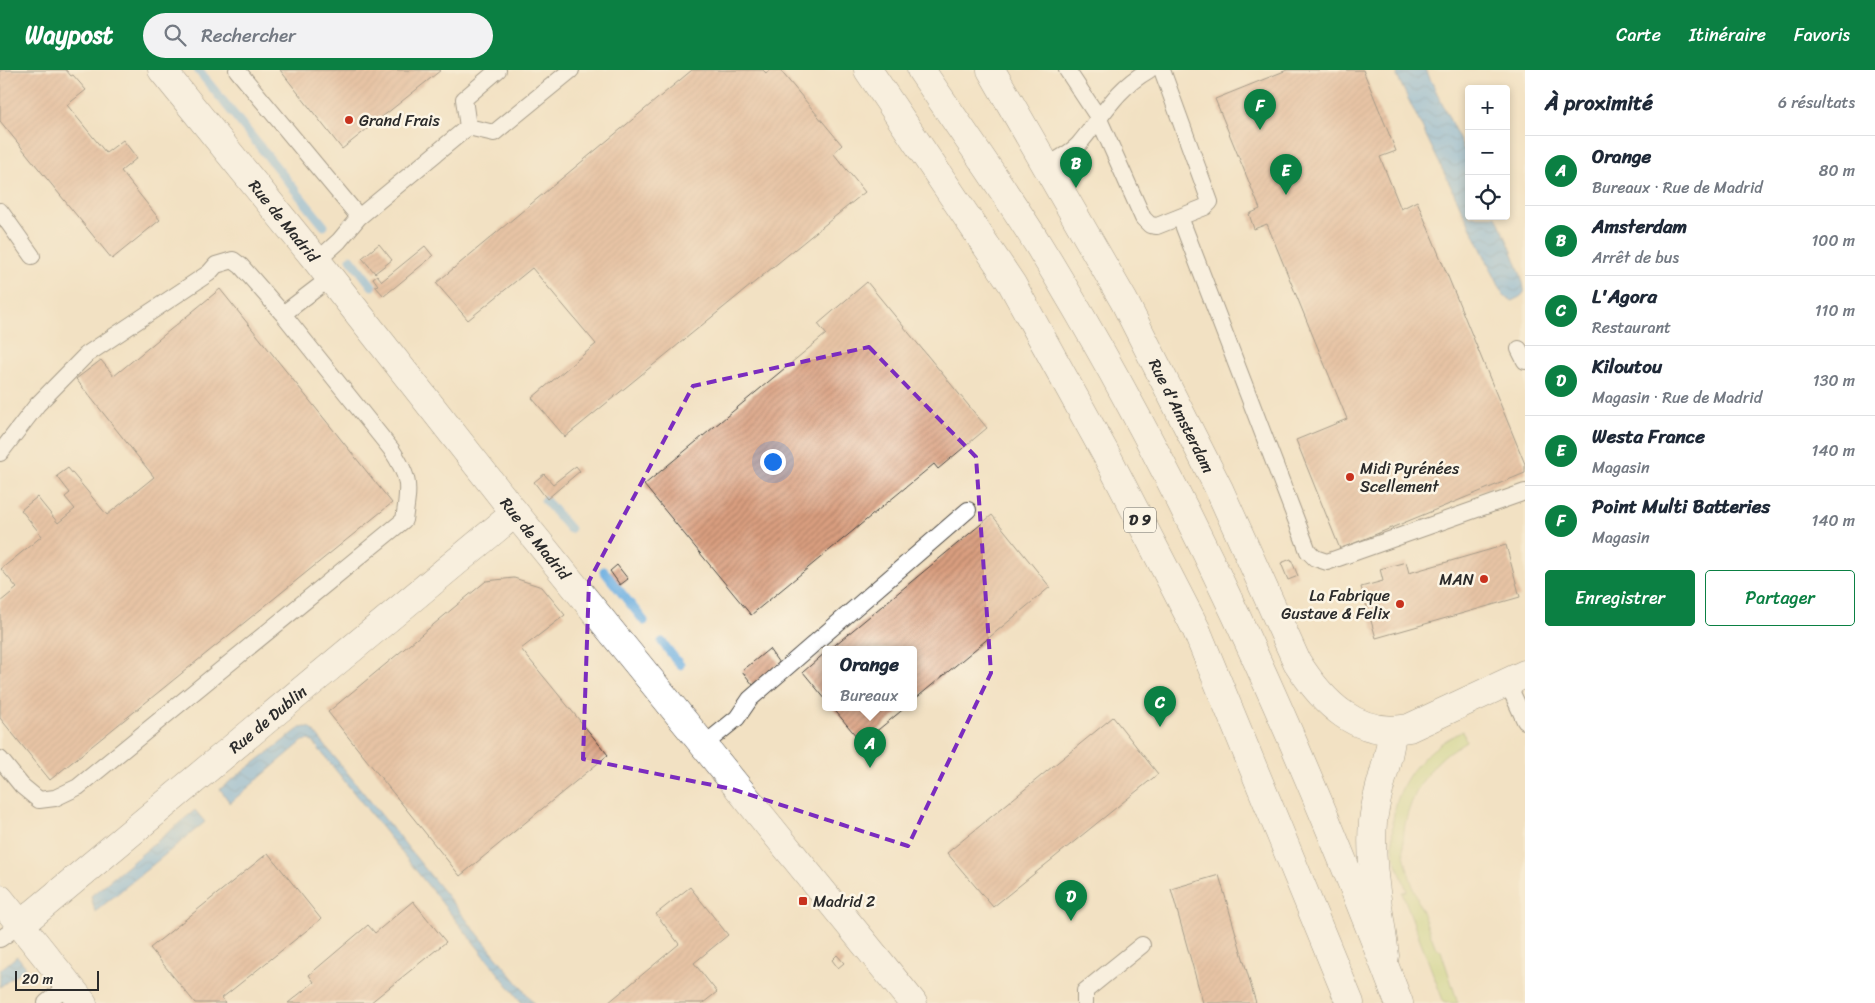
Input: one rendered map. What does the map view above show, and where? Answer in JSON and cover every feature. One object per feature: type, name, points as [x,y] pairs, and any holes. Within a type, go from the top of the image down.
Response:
[{"type":"main road","name":"Rue de Madrid","points":[[162,70],[323,269],[515,513],[705,744],[913,1003]]},
{"type":"main road","name":"D 9","points":[[868,70],[1012,284],[1108,458],[1196,629],[1350,1003]]},
{"type":"main road","name":"D 9","points":[[921,70],[1038,244],[1130,404],[1225,593],[1303,763],[1399,1003]]},
{"type":"main road","name":"Rue d'Amsterdam","points":[[991,70],[1124,301],[1198,446],[1297,662],[1309,682],[1341,712],[1372,729],[1392,731]]},
{"type":"main road","name":"Rue de Dublin","points":[[10,932],[515,513]]},
{"type":"main road","points":[[1387,971],[1374,860],[1373,822],[1378,796],[1391,752],[1392,731],[1409,728],[1516,678]]},
{"type":"main road","points":[[0,900],[10,932],[75,994]]},
{"type":"lane","points":[[237,70],[359,217]]},
{"type":"lane","points":[[468,126],[464,99],[498,70]]},
{"type":"lane","points":[[468,126],[494,133],[571,70]]},
{"type":"lane","points":[[1067,70],[1098,117],[1143,218],[1150,225],[1157,226],[1205,207],[1210,202],[1162,70]]},
{"type":"lane","points":[[1046,166],[1078,145],[1116,96],[1136,77],[1149,70]]},
{"type":"lane","points":[[283,314],[323,269],[339,241],[359,217],[468,126]]},
{"type":"lane","points":[[0,211],[32,256]]},
{"type":"lane","points":[[1180,217],[1308,552],[1315,558],[1327,562],[1525,492]]},
{"type":"lane","points":[[0,453],[37,405],[86,355],[209,273],[216,265],[233,260],[241,266],[283,314],[391,449],[405,470],[408,492],[404,520],[78,788],[55,798],[39,800],[22,786],[0,758]]},
{"type":"lane","points":[[705,744],[737,718],[750,699],[968,510]]},
{"type":"lane","points":[[1516,678],[1525,720]]},
{"type":"lane","points":[[1085,1003],[1085,991],[1142,946]]},
{"type":"lane","points":[[46,1003],[75,994]]},
{"type":"highlighted area","points":[[869,347],[976,457],[991,673],[908,846],[732,789],[583,759],[589,581],[693,386]]},
{"type":"green space","points":[[1463,731],[1466,741],[1446,754],[1434,766],[1418,789],[1407,817],[1403,845],[1411,881],[1435,946],[1441,951],[1458,1003],[1444,1003],[1402,892],[1407,891],[1394,853],[1392,827],[1400,792],[1408,777],[1431,751]]},
{"type":"water","points":[[1398,70],[1426,70],[1465,152],[1465,216],[1397,76]]},
{"type":"water","points":[[1467,220],[1498,220],[1517,265],[1524,292],[1512,301],[1504,296]]},
{"type":"water","points":[[300,728],[311,728],[534,1003],[522,1003],[314,743],[309,740],[303,741],[230,803],[220,789]]},
{"type":"water","points":[[195,810],[205,822],[95,912],[91,896]]},
{"type":"water","points":[[17,956],[26,967],[0,987],[0,970]]},
{"type":"building","points":[[0,70],[66,70],[86,90],[67,105],[106,153],[123,140],[137,158],[121,171],[160,220],[112,259],[0,121]]},
{"type":"building","name":"Grand Frais","points":[[280,70],[441,70],[342,149]]},
{"type":"building","points":[[692,70],[763,70],[766,73],[770,70],[780,70],[842,145],[833,153],[865,192],[565,437],[532,398],[596,344],[532,268],[468,320],[436,283]]},
{"type":"building","points":[[1287,70],[1363,70],[1396,151],[1380,157],[1401,209],[1417,201],[1525,464],[1525,473],[1340,549],[1296,440],[1347,419],[1267,224],[1254,229],[1249,214],[1260,209],[1215,99]]},
{"type":"building","points":[[379,244],[392,260],[375,273],[362,258]]},
{"type":"building","points":[[425,246],[433,256],[384,296],[375,286],[378,285],[373,278],[377,275],[382,281]]},
{"type":"building","points":[[867,282],[987,428],[938,469],[934,464],[751,615],[644,485],[826,334],[818,324]]},
{"type":"building","points":[[220,289],[392,503],[50,780],[0,718],[0,602],[17,588],[1,569],[42,536],[21,510],[37,497],[58,523],[75,509],[65,497],[70,493],[57,476],[68,468],[107,515],[154,477],[76,379],[101,360],[114,376]]},
{"type":"building","points":[[576,466],[580,471],[547,499],[534,482],[544,474],[553,484]]},
{"type":"building","points":[[992,515],[1050,587],[917,698],[917,646],[834,646]]},
{"type":"building","points":[[1506,545],[1520,597],[1376,638],[1361,587],[1383,581],[1380,569],[1406,562],[1409,573]]},
{"type":"building","points":[[1291,559],[1298,576],[1288,580],[1281,563]]},
{"type":"building","points":[[617,565],[628,579],[620,585],[610,571]]},
{"type":"building","points":[[514,578],[542,587],[565,615],[521,649],[608,755],[460,876],[328,712],[486,581]]},
{"type":"building","points":[[769,649],[779,663],[753,685],[742,671]]},
{"type":"building","points":[[822,655],[822,695],[803,672]]},
{"type":"building","points":[[835,711],[901,711],[862,743]]},
{"type":"building","points":[[1113,717],[1158,774],[993,907],[947,853]]},
{"type":"building","points":[[268,853],[321,919],[222,998],[225,1003],[195,1003],[150,948]]},
{"type":"building","points":[[1219,875],[1256,1003],[1203,1003],[1171,889]]},
{"type":"building","points":[[690,887],[728,935],[694,963],[717,992],[703,1003],[608,1003],[679,944],[656,914]]},
{"type":"building","points":[[413,901],[446,942],[370,1003],[288,1003],[314,982],[309,975],[368,925],[375,933]]},
{"type":"building","points":[[837,955],[844,963],[838,968],[832,960]]},
{"type":"waterway","points":[[198,70],[324,226]]},
{"type":"waterway","points":[[351,259],[372,286]]},
{"type":"waterway","points":[[545,500],[570,529]]},
{"type":"waterway","points":[[604,571],[644,621]]},
{"type":"waterway","points":[[662,642],[680,665]]},
{"type":"place","name":"Grand Frais","points":[[349,120]]},
{"type":"place","name":"Point Multi Batteries","points":[[1260,130]]},
{"type":"place","name":"Amsterdam","points":[[1076,188]]},
{"type":"place","name":"Westa France","points":[[1286,195]]},
{"type":"place","name":"Midi Pyrénées Scellement","points":[[1350,477]]},
{"type":"place","name":"MAN","points":[[1484,579]]},
{"type":"place","name":"La Fabrique Gustave & Felix","points":[[1400,604]]},
{"type":"place","name":"L'Agora","points":[[1160,727]]},
{"type":"place","name":"Orange","points":[[870,768]]},
{"type":"place","name":"Madrid 2","points":[[803,901]]},
{"type":"place","name":"Kiloutou","points":[[1071,921]]}]
